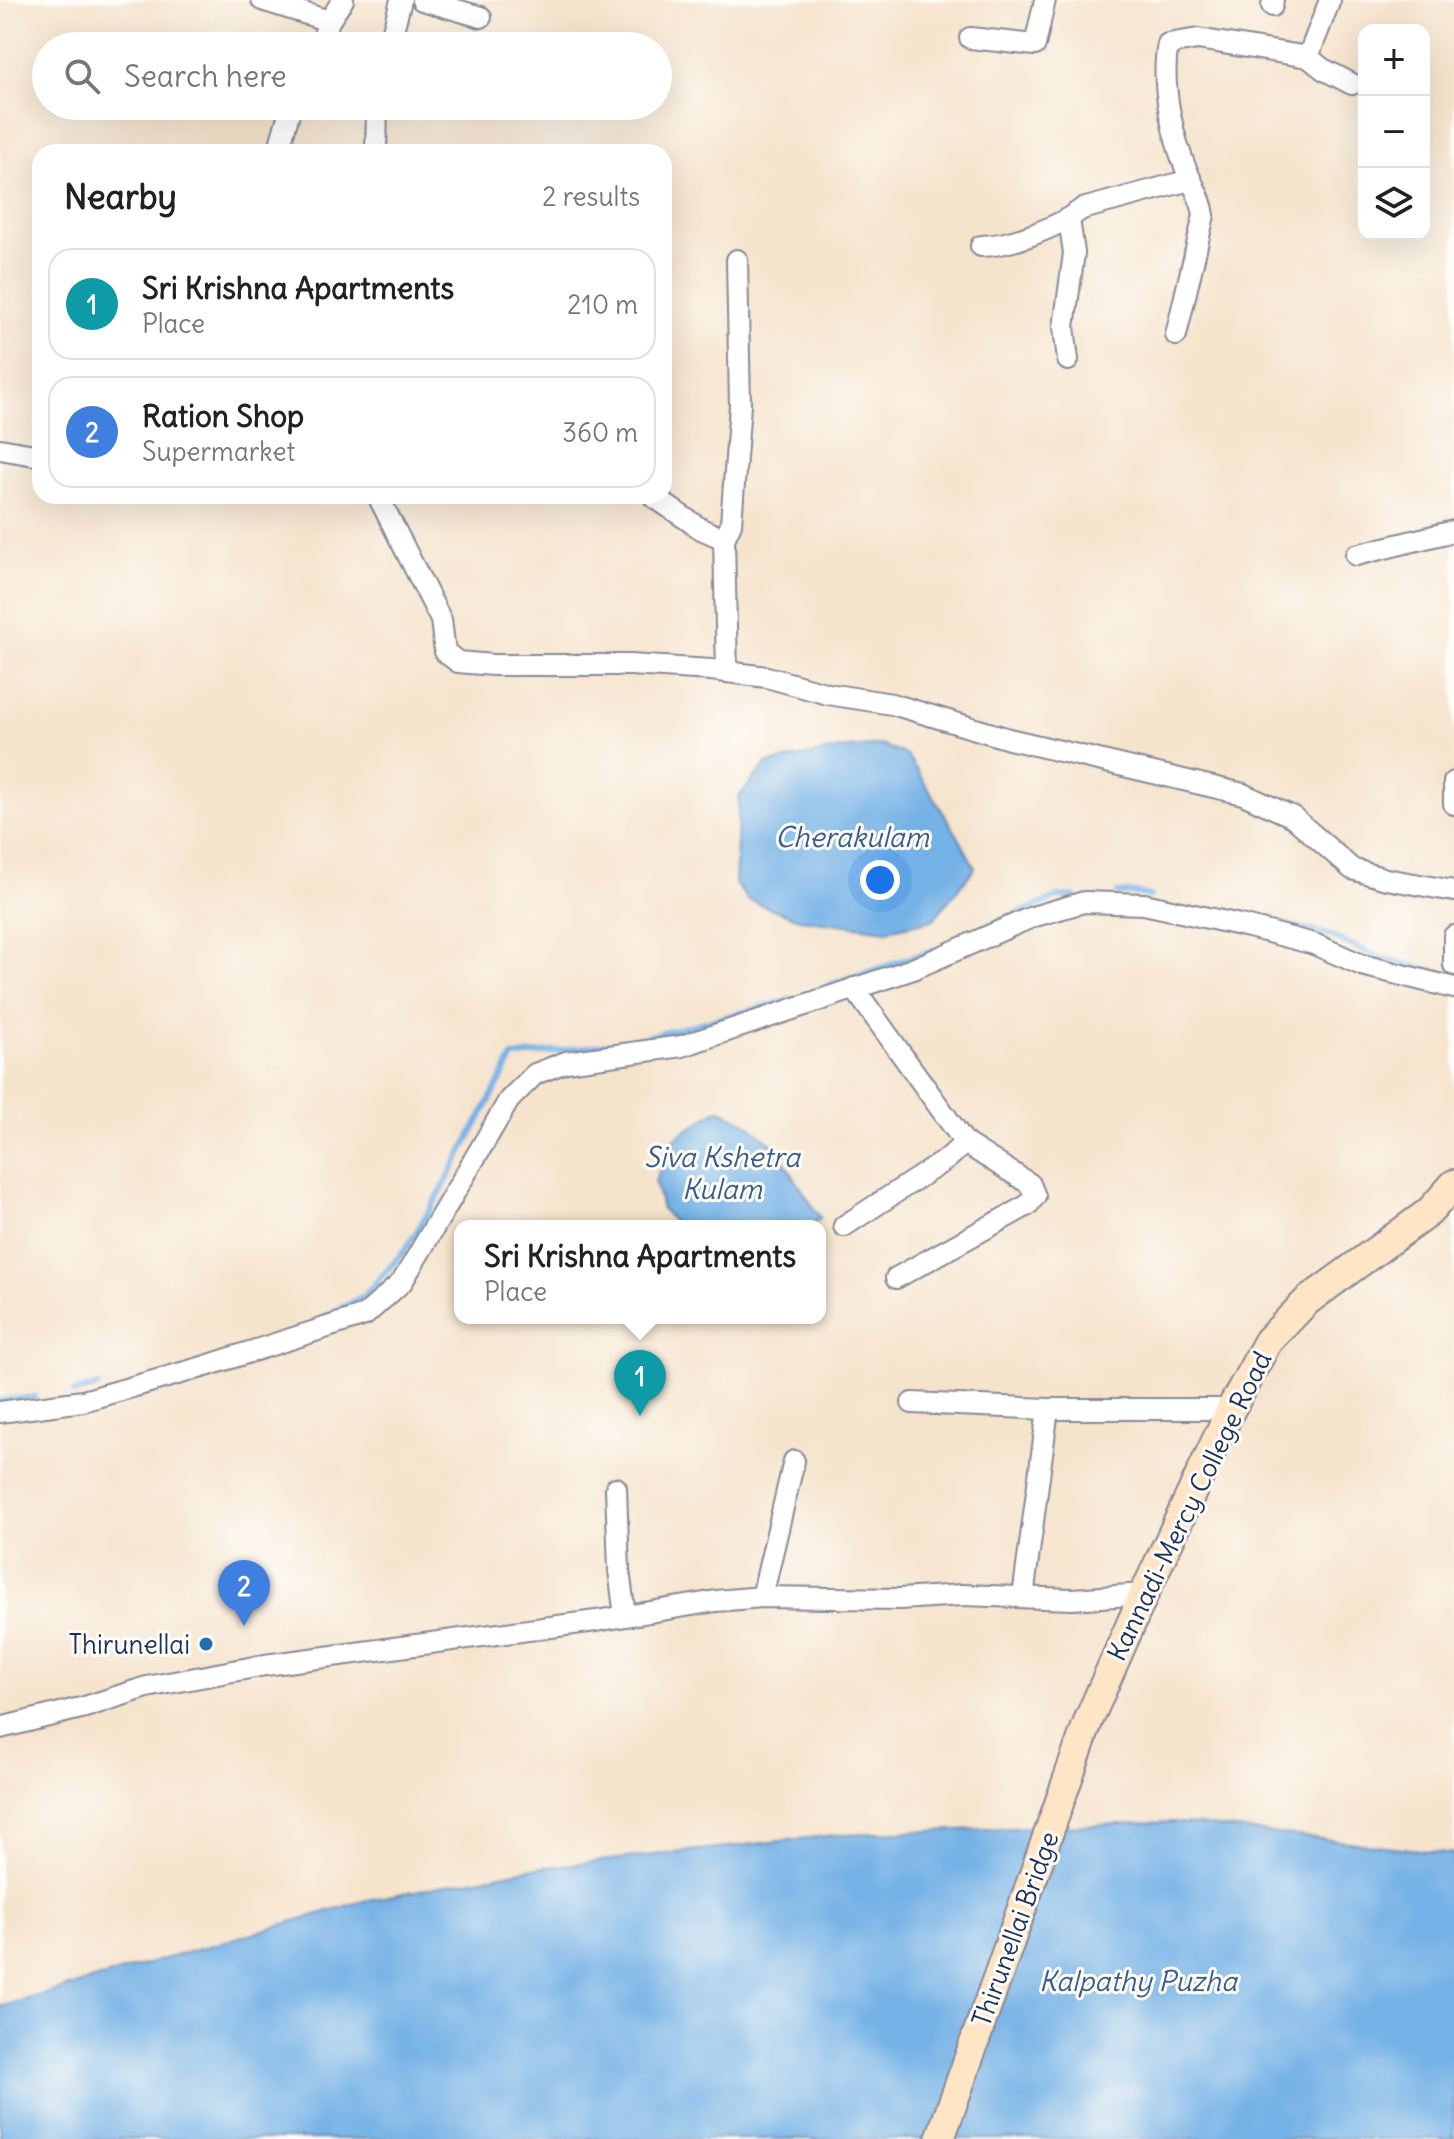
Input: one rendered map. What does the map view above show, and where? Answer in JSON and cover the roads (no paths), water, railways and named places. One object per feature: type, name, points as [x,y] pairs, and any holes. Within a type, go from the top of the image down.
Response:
[{"type":"main road","name":"Kannadi-Mercy College Road","points":[[1089,1719],[1231,1409],[1268,1341],[1307,1301],[1429,1212],[1454,1184]]},
{"type":"main road","name":"Thirunellai Bridge","points":[[940,2139],[1089,1719]]},
{"type":"street","points":[[262,0],[329,21]]},
{"type":"street","points":[[325,32],[343,0]]},
{"type":"street","points":[[393,32],[401,0]]},
{"type":"street","points":[[422,0],[481,17]]},
{"type":"street","points":[[970,38],[1035,45],[1045,0]]},
{"type":"street","points":[[1308,57],[1330,0]]},
{"type":"street","points":[[1176,335],[1204,215],[1201,197],[1190,180],[1168,106],[1164,63],[1168,44],[1198,39],[1308,57],[1352,84]]},
{"type":"street","points":[[280,144],[287,120]]},
{"type":"street","points":[[376,144],[377,120]]},
{"type":"street","points":[[981,246],[999,246],[1069,219],[1082,209],[1190,180]]},
{"type":"street","points":[[1068,360],[1064,327],[1074,253],[1069,219]]},
{"type":"street","points":[[727,672],[724,539],[731,524],[740,405],[737,260]]},
{"type":"street","points":[[0,449],[32,455]]},
{"type":"street","points":[[382,504],[441,620],[445,652],[458,662],[630,665],[727,672],[767,677],[828,694],[892,704],[1009,739],[1243,794],[1293,817],[1352,869],[1386,879],[1454,891]]},
{"type":"street","points":[[664,504],[701,529],[724,539]]},
{"type":"street","points":[[1356,555],[1454,531]]},
{"type":"street","points":[[1454,782],[1454,804]]},
{"type":"street","points":[[0,1412],[83,1401],[206,1366],[365,1315],[402,1282],[509,1100],[535,1074],[566,1062],[682,1046],[965,948],[1032,917],[1084,902],[1144,904],[1314,944],[1362,965],[1454,988]]},
{"type":"street","points":[[1454,936],[1454,965]]},
{"type":"street","points":[[854,988],[965,1143],[1030,1184],[1035,1196],[1028,1205],[896,1278]]},
{"type":"street","points":[[844,1226],[947,1159],[965,1143]]},
{"type":"street","points":[[912,1403],[1048,1409],[1231,1409]]},
{"type":"street","points":[[1023,1597],[1048,1409]]},
{"type":"street","points":[[762,1597],[794,1461]]},
{"type":"street","points":[[616,1488],[619,1570],[625,1616]]},
{"type":"street","points":[[0,1728],[85,1707],[147,1687],[265,1665],[716,1601],[762,1597],[1072,1599],[1144,1594]]},
{"type":"water","name":"Cherakulam","points":[[881,745],[907,755],[975,868],[933,920],[888,930],[799,919],[748,900],[735,884],[739,797],[766,764],[840,749]]},
{"type":"water","name":"Siva Kshetra Kulam","points":[[719,1109],[748,1124],[774,1146],[821,1219],[672,1220],[662,1209],[655,1182],[671,1141]]},
{"type":"water","name":"Kalpathy Puzha","points":[[1174,1822],[1454,1854],[1454,2139],[0,2139],[0,2007],[363,1901],[528,1869],[845,1834]]},
{"type":"waterway","points":[[1118,893],[1150,896]]},
{"type":"waterway","points":[[966,935],[1058,897],[1075,896]]},
{"type":"waterway","points":[[1251,917],[1326,934],[1381,958],[1454,977]]},
{"type":"waterway","points":[[808,994],[934,950]]},
{"type":"waterway","points":[[320,1320],[364,1296],[406,1249],[513,1057],[632,1041],[794,999]]},
{"type":"waterway","points":[[74,1393],[98,1386]]},
{"type":"waterway","points":[[0,1401],[35,1397]]},
{"type":"place","name":"Sri Krishna Apartments","points":[[640,1416]]},
{"type":"place","name":"Ration Shop","points":[[244,1626]]},
{"type":"place","name":"Thirunellai","points":[[206,1644]]}]
